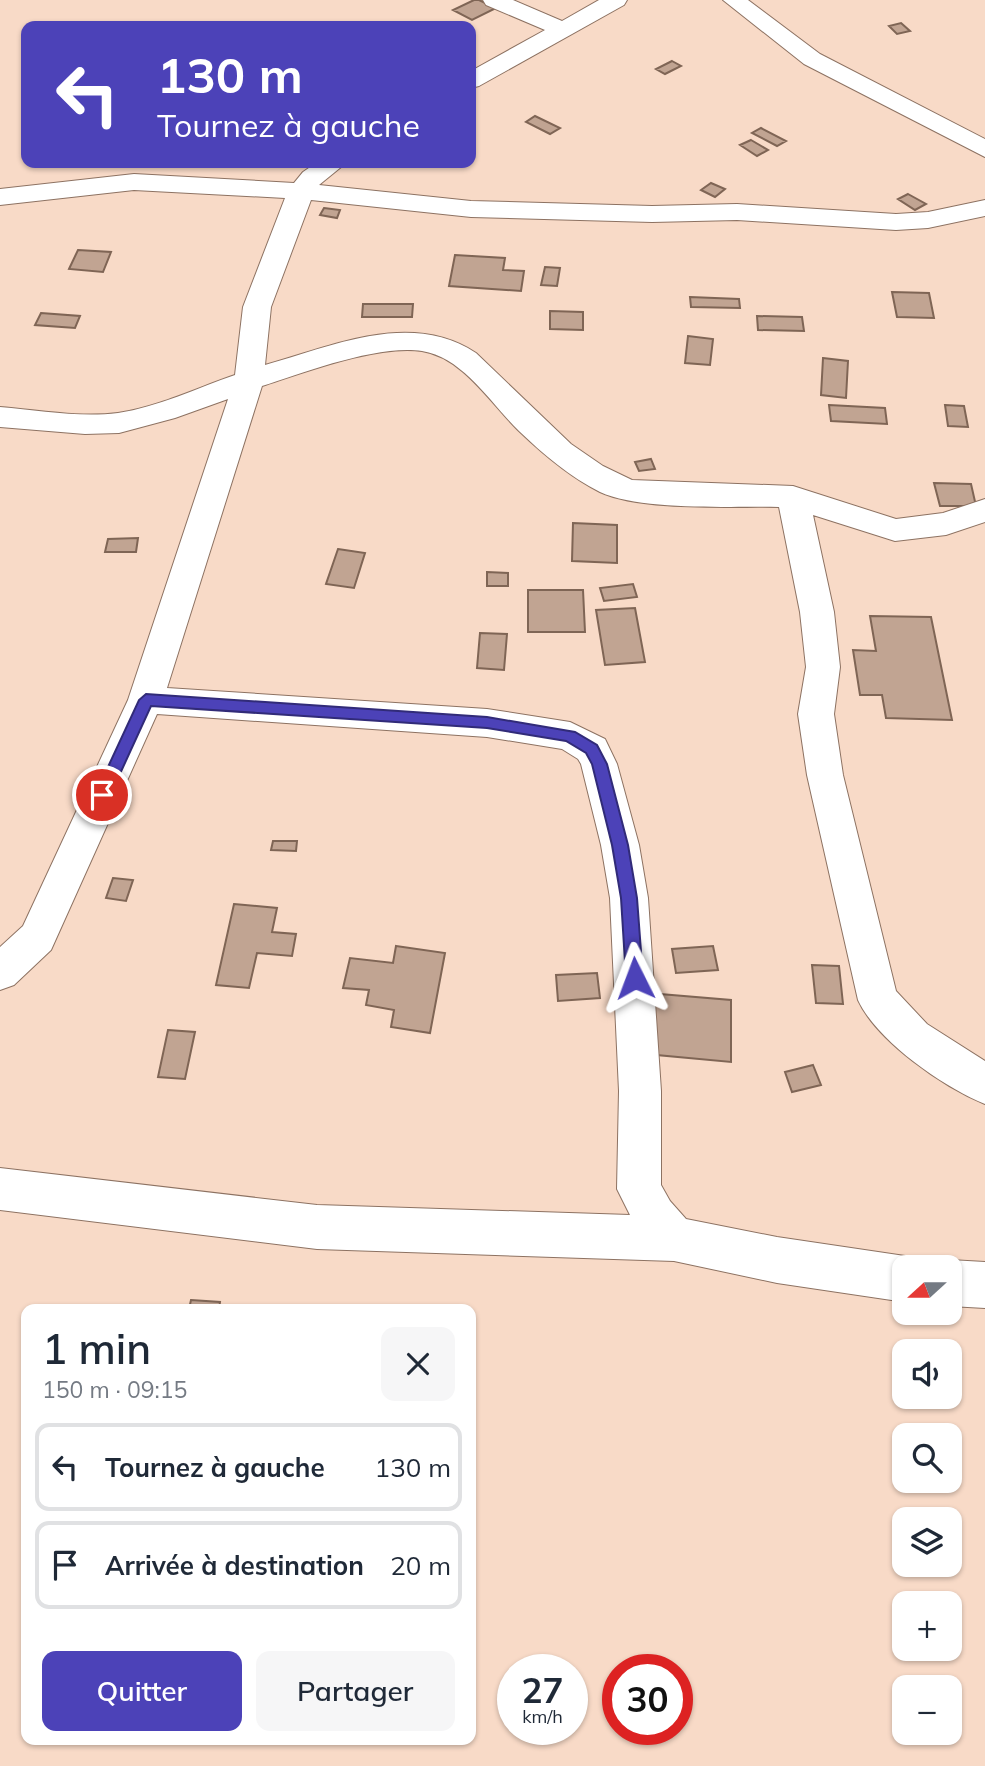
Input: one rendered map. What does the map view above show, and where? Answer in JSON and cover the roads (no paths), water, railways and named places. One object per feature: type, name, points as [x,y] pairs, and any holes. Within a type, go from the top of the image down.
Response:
[{"type":"street","points":[[494,0],[561,29]]},
{"type":"street","points":[[476,78],[616,0]]},
{"type":"street","points":[[734,0],[812,59],[985,149]]},
{"type":"street","points":[[0,972],[37,938],[146,700],[249,381],[257,307],[301,191],[312,177],[326,168]]},
{"type":"street","points":[[0,197],[134,182],[301,191],[471,209],[652,214],[737,212],[864,221],[928,220],[985,208]]},
{"type":"street","points":[[0,417],[74,426],[116,423],[170,409],[249,381],[374,344],[415,340],[437,345],[474,364],[487,382],[538,432],[580,467],[607,484],[628,491],[793,498],[895,530],[946,524],[985,510]]},
{"type":"street","points":[[793,498],[818,626],[823,667],[816,714],[825,775],[878,1000],[912,1037],[985,1084]]},
{"type":"street","points":[[146,700],[487,723],[570,736],[592,749],[599,764],[620,845],[629,898],[640,1091],[639,1189],[654,1216],[674,1239]]},
{"type":"street","points":[[0,1189],[317,1227],[674,1239],[777,1260],[892,1277]]},
{"type":"street","points":[[962,1284],[985,1285]]}]
